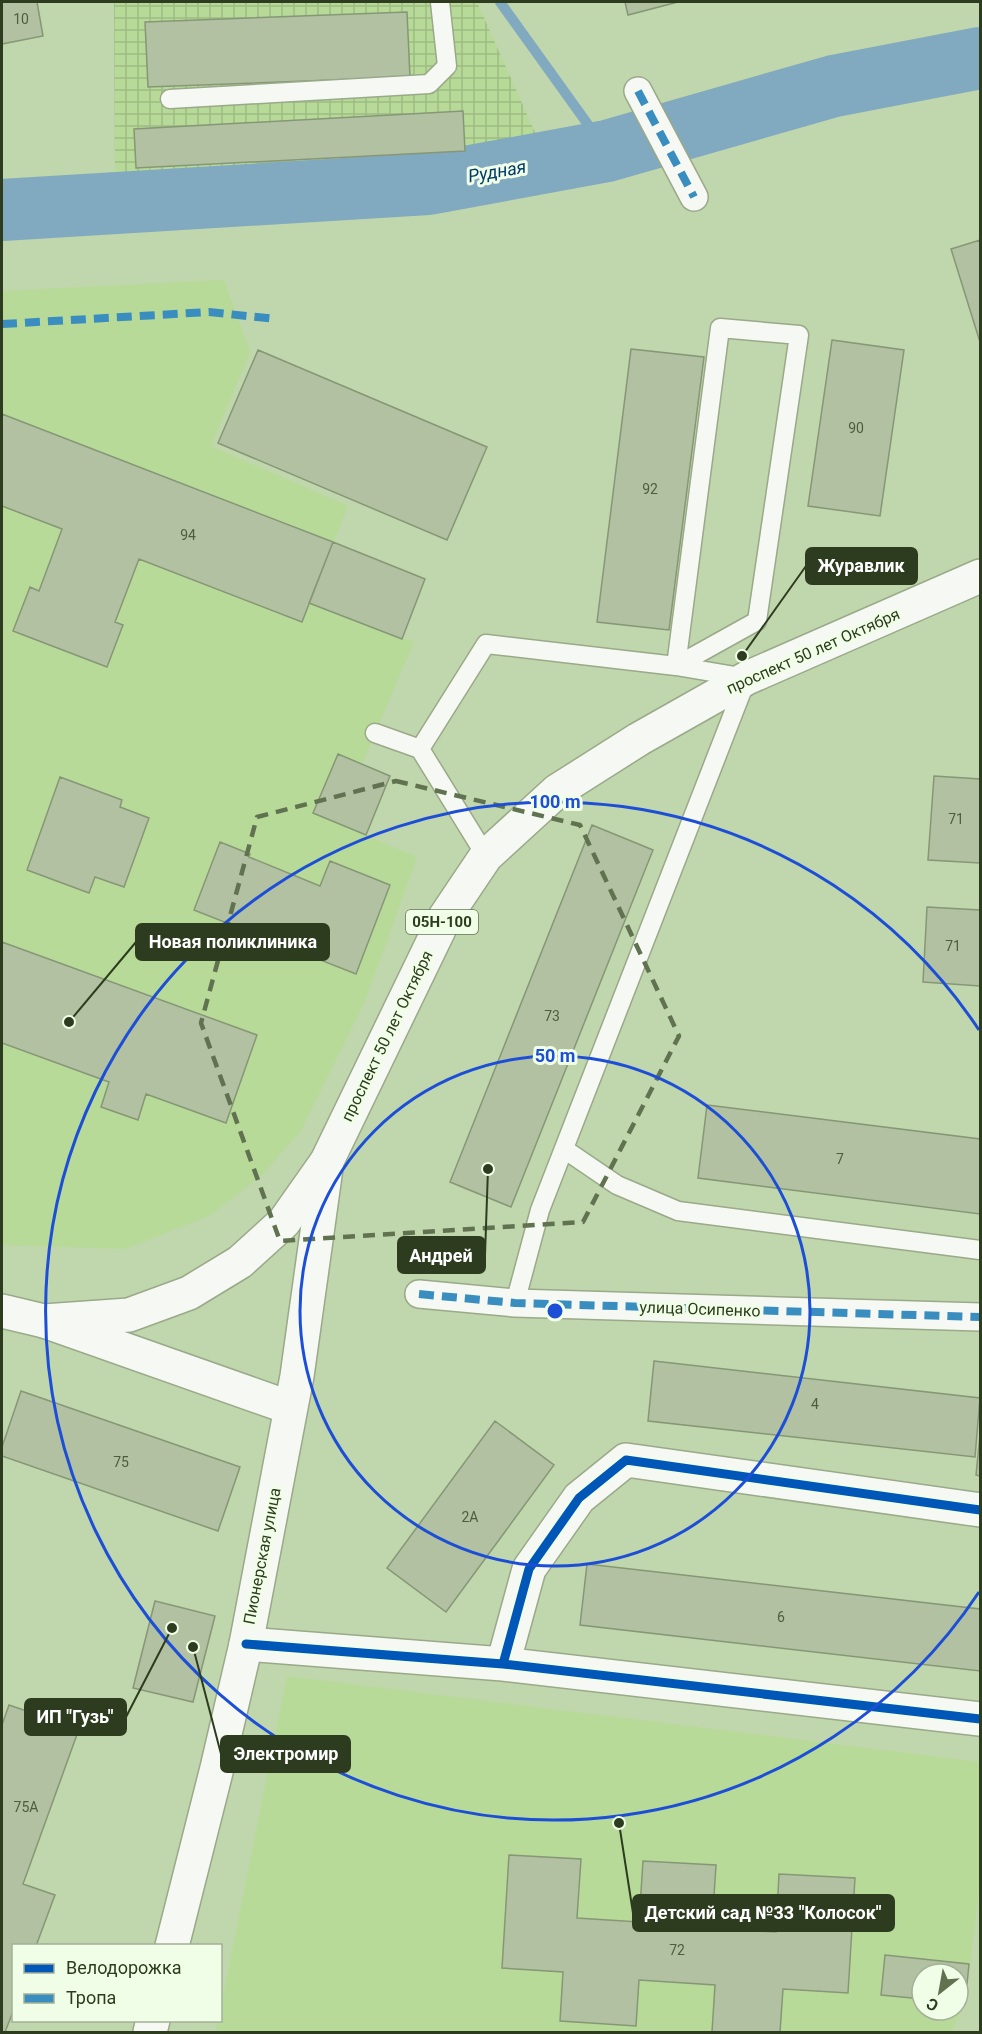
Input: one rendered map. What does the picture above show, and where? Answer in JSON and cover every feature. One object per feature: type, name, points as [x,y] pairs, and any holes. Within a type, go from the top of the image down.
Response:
[{"type":"main road","name":"проспект 50 лет Октября","points":[[2,1311],[44,1321],[129,1315],[189,1293],[240,1262],[284,1222],[327,1161],[445,917],[486,856],[557,791],[639,739],[747,678],[981,576]]},
{"type":"main road","name":"Пионерская улица","points":[[173,1944],[246,1644],[297,1376],[327,1161]]},
{"type":"main road","points":[[44,1321],[291,1408]]},
{"type":"main road","points":[[503,1664],[529,1569],[579,1498],[626,1460],[981,1510]]},
{"type":"main road","points":[[246,1644],[503,1664],[981,1719]]},
{"type":"street","points":[[638,91],[694,197]]},
{"type":"street","name":"улица Осипенко","points":[[419,1294],[515,1303],[981,1317]]},
{"type":"lane","points":[[170,99],[429,84],[447,66],[440,2]]},
{"type":"lane","points":[[720,328],[799,335],[757,621],[676,666],[720,328]]},
{"type":"lane","points":[[420,749],[486,644],[676,666],[747,678],[540,1210],[515,1303]]},
{"type":"lane","points":[[375,733],[420,749],[486,856]]},
{"type":"lane","points":[[564,1149],[617,1185],[678,1211],[981,1250]]},
{"type":"highlighted area","points":[[396,781],[580,825],[679,1036],[583,1222],[280,1241],[201,1023],[257,817]]},
{"type":"shaded area","points":[[114,2],[477,2],[541,146],[410,167],[115,176]]},
{"type":"shaded area","points":[[224,280],[250,352],[211,446],[348,506],[310,603],[414,642],[362,764],[338,755],[313,813],[417,857],[366,999],[301,1131],[262,1175],[209,1216],[125,1249],[2,1245],[2,291]]},
{"type":"shaded area","points":[[287,1676],[980,1762],[980,1884],[970,1964],[970,1962],[910,1962],[910,2022],[956,2022],[951,2032],[215,2032],[218,2022],[222,2022],[222,2001]]},
{"type":"building","points":[[2,2],[37,2],[43,36],[2,44]]},
{"type":"building","points":[[625,2],[678,2],[628,15]]},
{"type":"building","points":[[407,12],[410,77],[148,87],[145,22]]},
{"type":"building","points":[[463,111],[465,151],[136,168],[134,129]]},
{"type":"building","points":[[980,240],[980,342],[951,249]]},
{"type":"building","points":[[832,340],[904,350],[880,516],[808,506]]},
{"type":"building","points":[[631,349],[704,357],[669,630],[597,622]]},
{"type":"building","points":[[258,350],[487,447],[447,540],[218,443]]},
{"type":"building","points":[[2,414],[333,542],[302,622],[139,559],[115,622],[123,625],[107,667],[13,631],[30,587],[39,591],[62,529],[2,506]]},
{"type":"building","points":[[333,542],[425,579],[402,639],[309,603]]},
{"type":"building","points":[[338,754],[390,776],[366,835],[313,813]]},
{"type":"building","points":[[934,776],[980,779],[980,863],[928,860]]},
{"type":"building","points":[[60,777],[122,800],[120,807],[149,818],[124,887],[95,877],[89,893],[27,870]]},
{"type":"building","points":[[592,825],[653,850],[511,1207],[450,1182]]},
{"type":"building","points":[[220,842],[250,854],[249,857],[320,886],[330,861],[390,885],[356,974],[194,910]]},
{"type":"building","points":[[927,907],[980,910],[980,986],[923,982]]},
{"type":"building","points":[[2,942],[257,1035],[226,1123],[146,1094],[138,1120],[101,1107],[109,1082],[2,1043]]},
{"type":"building","points":[[707,1105],[980,1139],[980,1214],[698,1178]]},
{"type":"building","points":[[654,1361],[980,1398],[975,1457],[648,1421]]},
{"type":"building","points":[[21,1391],[240,1467],[218,1531],[2,1456],[2,1447]]},
{"type":"building","points":[[495,1421],[554,1465],[446,1612],[387,1568]]},
{"type":"building","points":[[980,1435],[980,1476],[976,1475]]},
{"type":"building","points":[[587,1564],[980,1609],[980,1671],[580,1625]]},
{"type":"building","points":[[155,1601],[215,1616],[193,1702],[133,1688]]},
{"type":"building","points":[[9,1705],[79,1729],[23,1884],[55,1895],[37,1944],[12,1944],[12,2014],[5,2032],[2,2032],[2,1725]]},
{"type":"building","points":[[509,1855],[581,1859],[577,1918],[639,1922],[643,1861],[716,1865],[712,1928],[776,1932],[779,1874],[855,1878],[848,1993],[783,1989],[780,2032],[712,2032],[715,1985],[639,1980],[636,2026],[560,2021],[563,1972],[502,1968]]},
{"type":"building","points":[[885,1955],[950,1962],[910,1962],[910,1998],[881,1995]]},
{"type":"waterway","points":[[500,2],[607,151]]},
{"type":"waterway","name":"Рудная","points":[[2,210],[428,184],[607,151],[834,86],[980,58]]},
{"type":"marked path","points":[[638,91],[694,197]]},
{"type":"marked path","points":[[2,324],[209,312],[276,319]]},
{"type":"marked path","points":[[419,1294],[515,1303],[980,1317]]},
{"type":"cycle path","points":[[503,1664],[529,1569],[579,1498],[626,1460],[980,1510]]},
{"type":"cycle path","points":[[246,1644],[503,1664],[980,1719]]},
{"type":"place","name":"Журавлик","points":[[742,656]]},
{"type":"place","name":"Новая поликлиника","points":[[69,1022]]},
{"type":"place","name":"Андрей","points":[[488,1169]]},
{"type":"place","name":"ИП \"Гузь\"","points":[[172,1628]]},
{"type":"place","name":"Электромир","points":[[193,1647]]},
{"type":"place","name":"Детский сад №33 \"Колосок\"","points":[[619,1823]]}]
